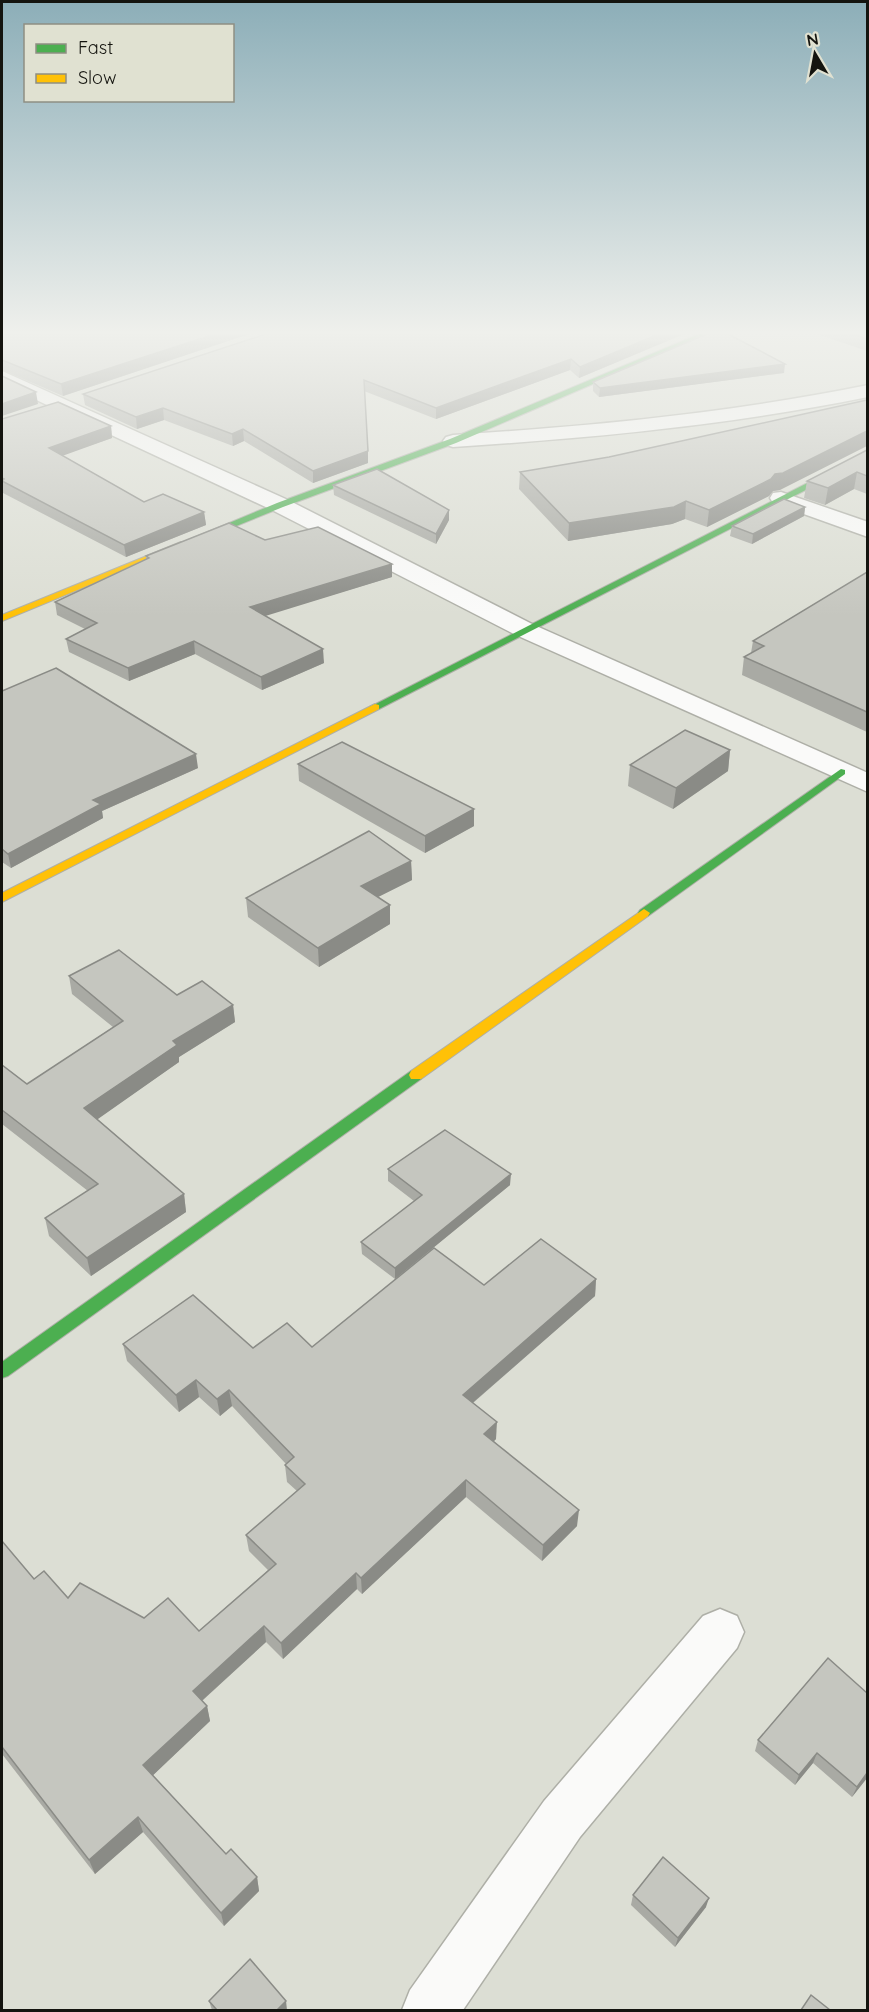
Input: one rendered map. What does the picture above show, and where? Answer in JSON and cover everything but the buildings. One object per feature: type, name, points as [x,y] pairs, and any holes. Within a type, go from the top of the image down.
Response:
[{"type":"street","points":[[110,428],[280,505],[525,630],[867,784]]},
{"type":"street","points":[[2,618],[280,505],[484,428]]},
{"type":"street","points":[[453,441],[607,432],[638,428]]},
{"type":"street","points":[[2,898],[867,454]]},
{"type":"street","points":[[781,498],[867,530]]},
{"type":"street","points":[[2,1371],[841,772]]},
{"type":"street","points":[[430,2010],[562,1820],[720,1632]]},
{"type":"traffic: fast","points":[[184,544],[484,428]]},
{"type":"traffic: fast","points":[[375,707],[868,454]]},
{"type":"traffic: fast","points":[[644,913],[841,772]]},
{"type":"traffic: fast","points":[[2,1371],[416,1075]]},
{"type":"traffic: slow","points":[[2,618],[184,544]]},
{"type":"traffic: slow","points":[[2,898],[375,707]]},
{"type":"traffic: slow","points":[[416,1075],[644,913]]}]
